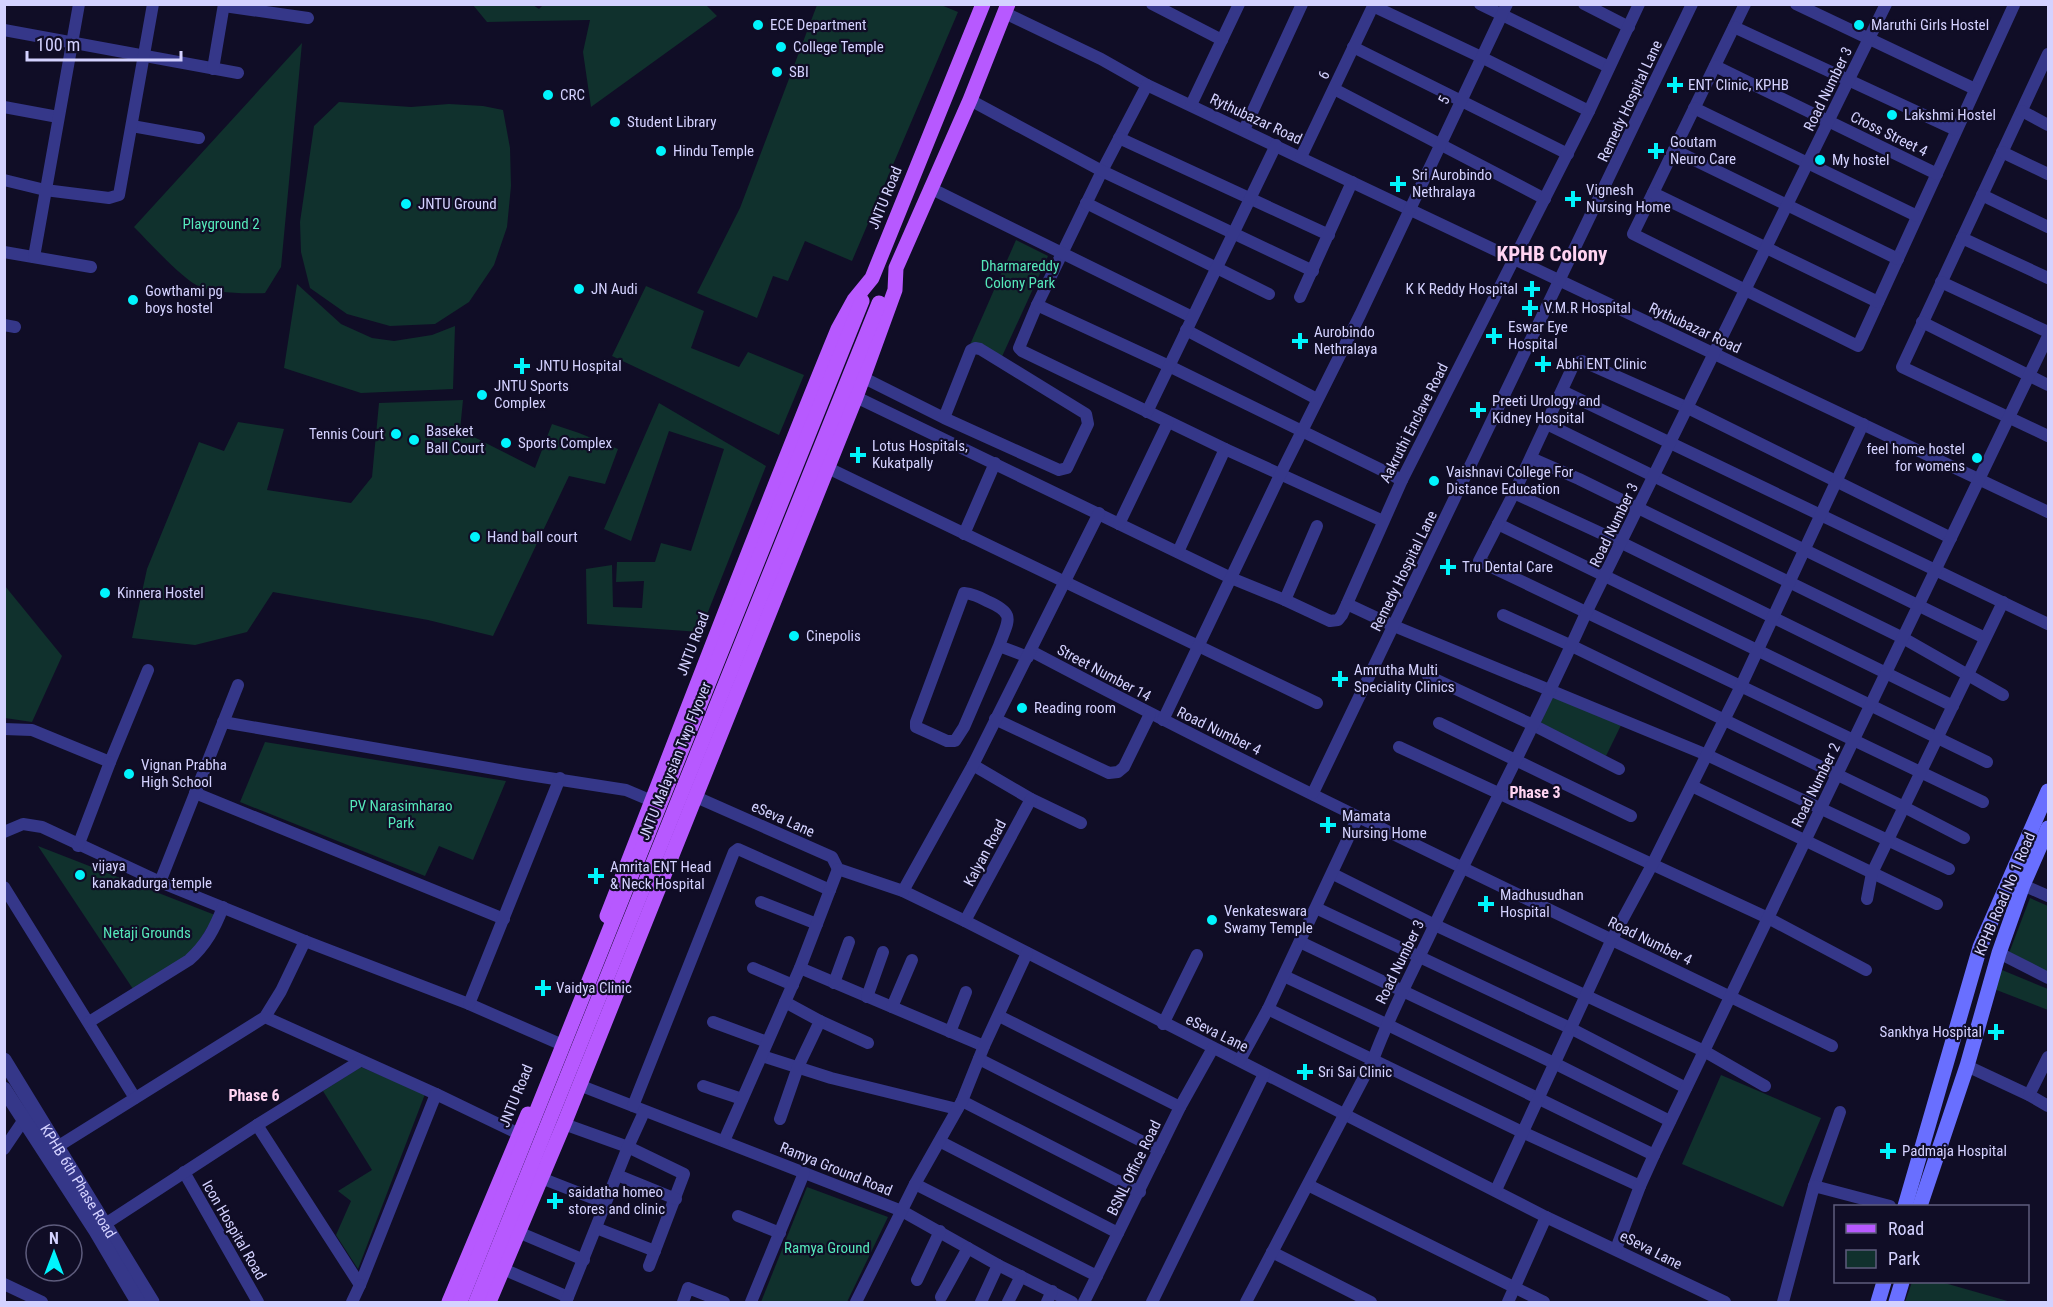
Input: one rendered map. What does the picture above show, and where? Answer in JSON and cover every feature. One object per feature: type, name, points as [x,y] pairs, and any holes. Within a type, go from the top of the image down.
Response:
[{"type":"main road","name":"JNTU Road","points":[[449,1302],[558,1043],[740,570],[838,329],[854,300],[872,278],[983,4]]},
{"type":"main road","points":[[489,1302],[564,1124],[864,378],[895,290],[896,268],[970,100],[1006,9]]},
{"type":"main road","name":"JNTU Malaysian Twp Flyover","points":[[476,1302],[879,303],[896,268]]},
{"type":"main road","name":"JNTU Malaysian Twp Flyover","points":[[460,1302],[872,278]]},
{"type":"main road","name":"KPHB Road No 1 Road","points":[[1905,1205],[1980,947],[2049,791]]},
{"type":"main road","name":"KPHB Road No 1 Road","points":[[1920,1205],[1967,1066],[1999,953],[2023,885],[2049,828]]},
{"type":"main road","points":[[462,1271],[496,1286]]},
{"type":"main road","points":[[1878,1302],[1883,1283]]},
{"type":"main road","points":[[1896,1302],[1901,1283]]},
{"type":"street","points":[[34,257],[79,4]]},
{"type":"street","points":[[4,180],[45,190],[109,198],[119,195],[153,4]]},
{"type":"street","points":[[1152,4],[1222,40]]},
{"type":"street","points":[[1191,105],[1239,4]]},
{"type":"street","points":[[1244,130],[1302,4]]},
{"type":"street","points":[[1480,4],[1505,10],[1609,68]]},
{"type":"street","points":[[1584,4],[1629,27]]},
{"type":"street","name":"Aakruthi Enclave Road","points":[[1347,604],[1402,480],[1568,154],[1640,4]]},
{"type":"street","name":"Remedy Hospital Lane","points":[[1313,794],[1692,4]]},
{"type":"street","points":[[1745,4],[1632,234],[1858,346],[2014,4]]},
{"type":"street","points":[[1796,4],[1975,89]]},
{"type":"street","name":"Road Number 3","points":[[1248,1302],[1372,1060],[1386,1024],[1462,866],[1552,690],[1586,613],[1886,4]]},
{"type":"street","points":[[213,69],[224,5],[308,18]]},
{"type":"street","points":[[1373,5],[1589,111]]},
{"type":"street","name":"6","points":[[1300,157],[1373,5]]},
{"type":"street","name":"Rythubazar Road","points":[[1006,9],[1147,85],[2049,512]]},
{"type":"street","name":"5","points":[[1163,720],[1505,10]]},
{"type":"street","points":[[1734,27],[1956,130]]},
{"type":"street","points":[[4,30],[237,73]]},
{"type":"street","points":[[1353,47],[1568,154]]},
{"type":"street","points":[[2049,54],[2046,67],[2002,152],[1902,367],[2049,436]]},
{"type":"street","name":"Cross Street 4","points":[[1715,66],[1936,174]]},
{"type":"street","points":[[1147,85],[1086,203],[1019,348],[1168,422],[1383,521]]},
{"type":"street","points":[[1334,89],[1545,199]]},
{"type":"street","points":[[970,100],[1102,171],[1313,271]]},
{"type":"street","points":[[4,108],[58,117]]},
{"type":"street","points":[[1694,108],[1917,216]]},
{"type":"street","points":[[2022,111],[2049,124]]},
{"type":"street","points":[[132,126],[199,138]]},
{"type":"street","points":[[1119,138],[1329,235]]},
{"type":"street","points":[[1147,412],[1276,145]]},
{"type":"street","points":[[1674,150],[1898,259]]},
{"type":"street","points":[[2002,152],[2049,174]]},
{"type":"street","points":[[1300,297],[1352,182]]},
{"type":"street","points":[[930,188],[1192,316]]},
{"type":"street","points":[[1653,193],[1878,302]]},
{"type":"street","points":[[1982,195],[2049,227]]},
{"type":"street","points":[[1086,203],[1269,294]]},
{"type":"street","points":[[1962,238],[2049,278]]},
{"type":"street","points":[[4,252],[91,267]]},
{"type":"street","points":[[1941,282],[2049,334]]},
{"type":"street","points":[[1037,305],[1169,366],[1402,480]]},
{"type":"street","points":[[1922,322],[2049,385]]},
{"type":"street","points":[[1185,330],[1317,399]]},
{"type":"street","name":"Road Number 2","points":[[1616,1249],[1640,1186],[1729,996],[2049,334]]},
{"type":"street","points":[[864,378],[944,418],[1059,470],[1067,468],[1088,424],[1086,414],[975,348],[970,350],[944,418]]},
{"type":"street","points":[[1951,538],[1688,408],[1582,361],[1574,364],[1531,458],[1479,561],[1983,802]]},
{"type":"street","points":[[1562,391],[2049,624]]},
{"type":"street","points":[[856,397],[1231,578],[1334,622],[1342,615],[1347,604],[1394,626],[1707,755],[1949,869]]},
{"type":"street","points":[[1119,524],[1168,422]]},
{"type":"street","points":[[1547,424],[1985,638]]},
{"type":"street","points":[[1496,1190],[1612,939],[1653,865],[1742,686],[1863,424]]},
{"type":"street","points":[[1178,552],[1225,449]]},
{"type":"street","points":[[1531,458],[1903,638],[2003,695]]},
{"type":"street","points":[[964,534],[995,463]]},
{"type":"street","points":[[828,468],[1317,704]]},
{"type":"street","points":[[1514,493],[1622,543],[1953,706]]},
{"type":"street","points":[[903,891],[973,765],[1099,513]]},
{"type":"street","points":[[1498,524],[1987,762]]},
{"type":"street","points":[[1285,600],[1317,526]]},
{"type":"street","points":[[964,593],[1003,608],[1007,612],[1008,619],[999,646],[964,727],[955,741],[947,741],[916,727],[920,710],[964,593]]},
{"type":"street","points":[[1867,899],[1872,873],[2003,602]]},
{"type":"street","points":[[1503,615],[1724,719],[1964,838]]},
{"type":"street","name":"Street Number 14","points":[[999,646],[1029,654],[1163,720]]},
{"type":"street","points":[[78,846],[148,670]]},
{"type":"street","points":[[1428,676],[1533,725],[1619,769]]},
{"type":"street","points":[[160,882],[238,685]]},
{"type":"street","points":[[995,719],[1109,773],[1118,772],[1124,766],[1150,714]]},
{"type":"street","name":"Road Number 4","points":[[1163,720],[1832,1046]]},
{"type":"street","points":[[223,722],[626,790],[652,801]]},
{"type":"street","points":[[1439,723],[1631,816]]},
{"type":"street","points":[[4,729],[33,730],[110,762]]},
{"type":"street","points":[[1399,747],[1768,918],[1866,970]]},
{"type":"street","points":[[973,765],[1031,799],[1081,824]]},
{"type":"street","points":[[469,1004],[560,778]]},
{"type":"street","points":[[1692,786],[1937,904]]},
{"type":"street","points":[[195,793],[504,919]]},
{"type":"street","name":"eSeva Lane","points":[[696,797],[832,857],[838,869],[903,891],[965,921],[1163,1024],[1240,1060],[1546,1217],[1725,1302]]},
{"type":"street","name":"Kalyan Road","points":[[965,921],[1031,799]]},
{"type":"street","points":[[1240,1060],[1268,1009],[1358,817]]},
{"type":"street","points":[[4,832],[23,824],[42,827],[78,846],[160,882],[469,1004],[558,1043]]},
{"type":"street","points":[[503,1269],[567,1300],[628,1147],[639,1109],[734,852],[738,849],[830,890]]},
{"type":"street","points":[[724,1141],[800,968],[838,869]]},
{"type":"street","points":[[1333,874],[1435,925],[1704,1051],[1765,1086]]},
{"type":"street","points":[[2023,885],[2049,896]]},
{"type":"street","points":[[4,887],[135,1098]]},
{"type":"street","points":[[761,902],[817,924]]},
{"type":"street","points":[[89,1022],[189,960],[201,949],[223,907]]},
{"type":"street","points":[[1316,908],[1570,1028],[1686,1088]]},
{"type":"street","points":[[57,1147],[265,1017],[281,991],[305,941]]},
{"type":"street","points":[[834,982],[849,942]]},
{"type":"street","points":[[1300,942],[1670,1121]]},
{"type":"street","points":[[867,996],[883,952]]},
{"type":"street","points":[[856,1302],[915,1184],[941,1142],[960,1105],[984,1046],[1028,953]]},
{"type":"street","points":[[1999,953],[2049,978]]},
{"type":"street","points":[[1163,1024],[1197,955]]},
{"type":"street","points":[[892,1007],[912,960]]},
{"type":"street","points":[[753,968],[792,985]]},
{"type":"street","points":[[800,968],[984,1046]]},
{"type":"street","points":[[1284,976],[1654,1155]]},
{"type":"street","points":[[950,1032],[966,992]]},
{"type":"street","points":[[785,1002],[868,1043]]},
{"type":"street","points":[[1268,1009],[1522,1132],[1640,1186]]},
{"type":"street","points":[[999,1016],[1180,1107]]},
{"type":"street","points":[[265,1017],[519,1134]]},
{"type":"street","points":[[780,1119],[798,1067],[820,1021]]},
{"type":"street","points":[[713,1022],[767,1042]]},
{"type":"street","name":"BSNL Office Road","points":[[1083,1302],[1140,1192],[1180,1107],[1213,1048]]},
{"type":"street","points":[[762,1056],[831,1078],[960,1105],[1140,1192]]},
{"type":"street","points":[[2030,1095],[2049,1057]]},
{"type":"street","points":[[979,1059],[1159,1150]]},
{"type":"street","name":"KPHB 6th Phase Road","points":[[4,1060],[57,1147],[101,1227],[138,1302]]},
{"type":"street","points":[[101,1227],[360,1061]]},
{"type":"street","points":[[1967,1066],[2049,1106]]},
{"type":"street","points":[[1152,1302],[1264,1074]]},
{"type":"street","name":"Ramya Ground Road","points":[[579,1085],[902,1211],[1021,1276],[1049,1297],[1072,1302]]},
{"type":"street","points":[[703,1086],[742,1099]]},
{"type":"street","name":"KPHB 6th Phase Road","points":[[4,1089],[152,1302]]},
{"type":"street","points":[[352,1302],[436,1094]]},
{"type":"street","points":[[4,1149],[34,1107]]},
{"type":"street","points":[[1783,1302],[1814,1186],[1840,1112]]},
{"type":"street","points":[[564,1124],[628,1147],[682,1172],[684,1177],[649,1266]]},
{"type":"street","points":[[257,1125],[360,1285]]},
{"type":"street","points":[[941,1142],[1118,1233]]},
{"type":"street","name":"Icon Hospital Road","points":[[184,1172],[258,1302]]},
{"type":"street","points":[[751,1302],[804,1173]]},
{"type":"street","points":[[617,1174],[676,1198]]},
{"type":"street","points":[[541,1178],[606,1203]]},
{"type":"street","points":[[915,1184],[1097,1276]]},
{"type":"street","points":[[1308,1185],[1544,1302]]},
{"type":"street","points":[[1814,1186],[1886,1205]]},
{"type":"street","points":[[738,1216],[780,1233]]},
{"type":"street","points":[[1508,1302],[1546,1217]]},
{"type":"street","points":[[596,1228],[655,1251]]},
{"type":"street","points":[[917,1280],[940,1231]]},
{"type":"street","points":[[518,1233],[584,1260]]},
{"type":"street","points":[[941,1297],[968,1248]]},
{"type":"street","points":[[1272,1252],[1371,1302]]},
{"type":"street","points":[[981,1302],[998,1265]]},
{"type":"street","points":[[1008,1302],[1021,1276]]},
{"type":"street","points":[[4,1284],[42,1302]]},
{"type":"street","points":[[683,1302],[688,1288],[724,1302]]},
{"type":"green space","points":[[473,5],[533,5],[539,9],[543,5],[706,5],[717,16],[591,107],[583,52],[590,20],[487,22]]},
{"type":"green space","points":[[817,5],[941,5],[958,12],[852,261],[805,241],[788,281],[773,276],[757,318],[697,293],[740,208]]},
{"type":"green space","name":"Playground 2","points":[[302,43],[281,267],[265,293],[222,292],[200,287],[175,268],[134,227]]},
{"type":"green space","name":"JNTU Ground","points":[[339,102],[411,107],[449,104],[503,110],[510,148],[511,186],[507,227],[494,265],[469,302],[435,324],[390,326],[347,314],[310,288],[301,252],[300,222],[314,126]]},
{"type":"green space","name":"Dharmareddy Colony Park","points":[[1016,240],[1048,256],[999,363],[969,347]]},
{"type":"green space","points":[[297,284],[341,324],[372,338],[394,341],[432,335],[455,326],[453,389],[361,393],[284,368]]},
{"type":"green space","points":[[646,286],[704,311],[691,348],[739,367],[748,352],[804,375],[779,435],[612,356]]},
{"type":"green space","points":[[463,400],[460,430],[535,468],[552,424],[618,449],[605,484],[569,476],[493,636],[428,620],[273,592],[247,632],[195,645],[132,638],[147,569],[199,442],[224,451],[238,422],[284,429],[267,490],[351,503],[372,477],[379,403]]},
{"type":"green space","points":[[659,403],[766,466],[700,632],[587,624],[586,569],[612,565],[613,607],[642,608],[644,581],[616,582],[617,562],[655,562],[661,543],[691,551],[724,449],[669,431],[631,541],[604,529]]},
{"type":"green space","points":[[5,586],[62,656],[32,722],[5,718]]},
{"type":"green space","points":[[1556,689],[1624,719],[1606,756],[1539,727]]},
{"type":"green space","name":"PV Narasimharao Park","points":[[265,742],[506,781],[473,860],[439,846],[425,876],[240,802]]},
{"type":"green space","name":"Netaji Grounds","points":[[38,846],[215,915],[191,954],[133,989]]},
{"type":"green space","points":[[2030,898],[2048,906],[2048,972],[2009,953]]},
{"type":"green space","points":[[2002,970],[2048,989],[2048,1010],[1994,989]]},
{"type":"green space","points":[[361,1067],[425,1094],[358,1269],[336,1235],[351,1201],[338,1191],[372,1170],[323,1091]]},
{"type":"green space","points":[[1721,1075],[1821,1118],[1783,1207],[1682,1164]]},
{"type":"green space","name":"Ramya Ground","points":[[807,1187],[888,1217],[847,1302],[761,1302]]},
{"type":"green space","points":[[1912,1283],[1944,1283],[2011,1302],[1905,1302]]},
{"type":"place","name":"ECE Department","points":[[758,25]]},
{"type":"place","name":"Maruthi Girls Hostel","points":[[1859,25]]},
{"type":"place","name":"College Temple","points":[[781,47]]},
{"type":"place","name":"SBI","points":[[777,72]]},
{"type":"place","name":"ENT Clinic, KPHB","points":[[1675,85]]},
{"type":"place","name":"CRC","points":[[548,95]]},
{"type":"place","name":"Lakshmi Hostel","points":[[1892,115]]},
{"type":"place","name":"Student Library","points":[[615,122]]},
{"type":"place","name":"Hindu Temple","points":[[661,151]]},
{"type":"place","name":"Goutam Neuro Care","points":[[1656,151]]},
{"type":"place","name":"My hostel","points":[[1820,160]]},
{"type":"place","name":"Sri Aurobindo Nethralaya","points":[[1398,184]]},
{"type":"place","name":"Vignesh Nursing Home","points":[[1573,199]]},
{"type":"place","name":"JNTU Ground","points":[[406,204]]},
{"type":"place","name":"JN Audi","points":[[579,289]]},
{"type":"place","name":"K K Reddy Hospital","points":[[1532,289]]},
{"type":"place","name":"Gowthami pg boys hostel","points":[[133,300]]},
{"type":"place","name":"V.M.R Hospital","points":[[1530,308]]},
{"type":"place","name":"Eswar Eye Hospital","points":[[1494,336]]},
{"type":"place","name":"Aurobindo Nethralaya","points":[[1300,341]]},
{"type":"place","name":"Abhi ENT Clinic","points":[[1543,364]]},
{"type":"place","name":"JNTU Hospital","points":[[522,366]]},
{"type":"place","name":"JNTU Sports Complex","points":[[482,395]]},
{"type":"place","name":"Preeti Urology and Kidney Hospital","points":[[1478,410]]},
{"type":"place","name":"Tennis Court","points":[[396,434]]},
{"type":"place","name":"Baseket Ball Court","points":[[414,440]]},
{"type":"place","name":"Sports Complex","points":[[506,443]]},
{"type":"place","name":"Lotus Hospitals, Kukatpally","points":[[858,455]]},
{"type":"place","name":"feel home hostel for womens","points":[[1977,458]]},
{"type":"place","name":"Vaishnavi College For Distance Education","points":[[1434,481]]},
{"type":"place","name":"Hand ball court","points":[[475,537]]},
{"type":"place","name":"Tru Dental Care","points":[[1448,567]]},
{"type":"place","name":"Kinnera Hostel","points":[[105,593]]},
{"type":"place","name":"Cinepolis","points":[[794,636]]},
{"type":"place","name":"Amrutha Multi Speciality Clinics","points":[[1340,679]]},
{"type":"place","name":"Reading room","points":[[1022,708]]},
{"type":"place","name":"Vignan Prabha High School","points":[[129,774]]},
{"type":"place","name":"Mamata Nursing Home","points":[[1328,825]]},
{"type":"place","name":"vijaya kanakadurga temple","points":[[80,875]]},
{"type":"place","name":"Amrita ENT Head & Neck Hospital","points":[[596,876]]},
{"type":"place","name":"Madhusudhan Hospital","points":[[1486,904]]},
{"type":"place","name":"Venkateswara Swamy Temple","points":[[1212,920]]},
{"type":"place","name":"Vaidya Clinic","points":[[543,988]]},
{"type":"place","name":"Sankhya Hospital","points":[[1996,1032]]},
{"type":"place","name":"Sri Sai Clinic","points":[[1305,1072]]},
{"type":"place","name":"Padmaja Hospital","points":[[1888,1151]]},
{"type":"place","name":"saidatha homeo stores and clinic","points":[[555,1201]]},
{"type":"district","name":"KPHB Colony","points":[[1552,254]]},
{"type":"district","name":"Phase 3","points":[[1535,792]]},
{"type":"district","name":"Phase 6","points":[[254,1095]]}]
